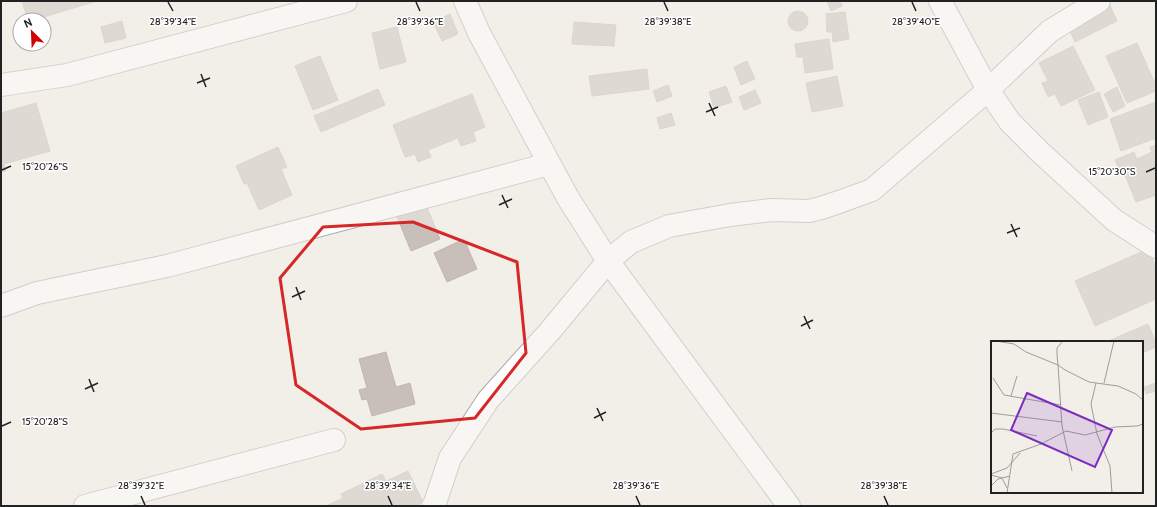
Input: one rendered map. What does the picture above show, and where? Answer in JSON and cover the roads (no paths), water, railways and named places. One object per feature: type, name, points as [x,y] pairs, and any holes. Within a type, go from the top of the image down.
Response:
[{"type":"street","points":[[1,85],[67,76],[346,1]]},
{"type":"street","points":[[465,1],[479,33],[549,164],[568,198],[608,261],[789,506]]},
{"type":"street","points":[[940,1],[988,90],[1010,122],[1040,152],[1114,220],[1156,247]]},
{"type":"street","points":[[433,506],[450,458],[488,400],[550,331],[608,261],[631,242],[668,226],[730,215],[772,210],[809,211],[872,190],[988,90],[1050,31],[1099,1]]},
{"type":"street","points":[[1,306],[37,293],[167,266],[549,164]]},
{"type":"street","points":[[85,506],[334,440]]}]
